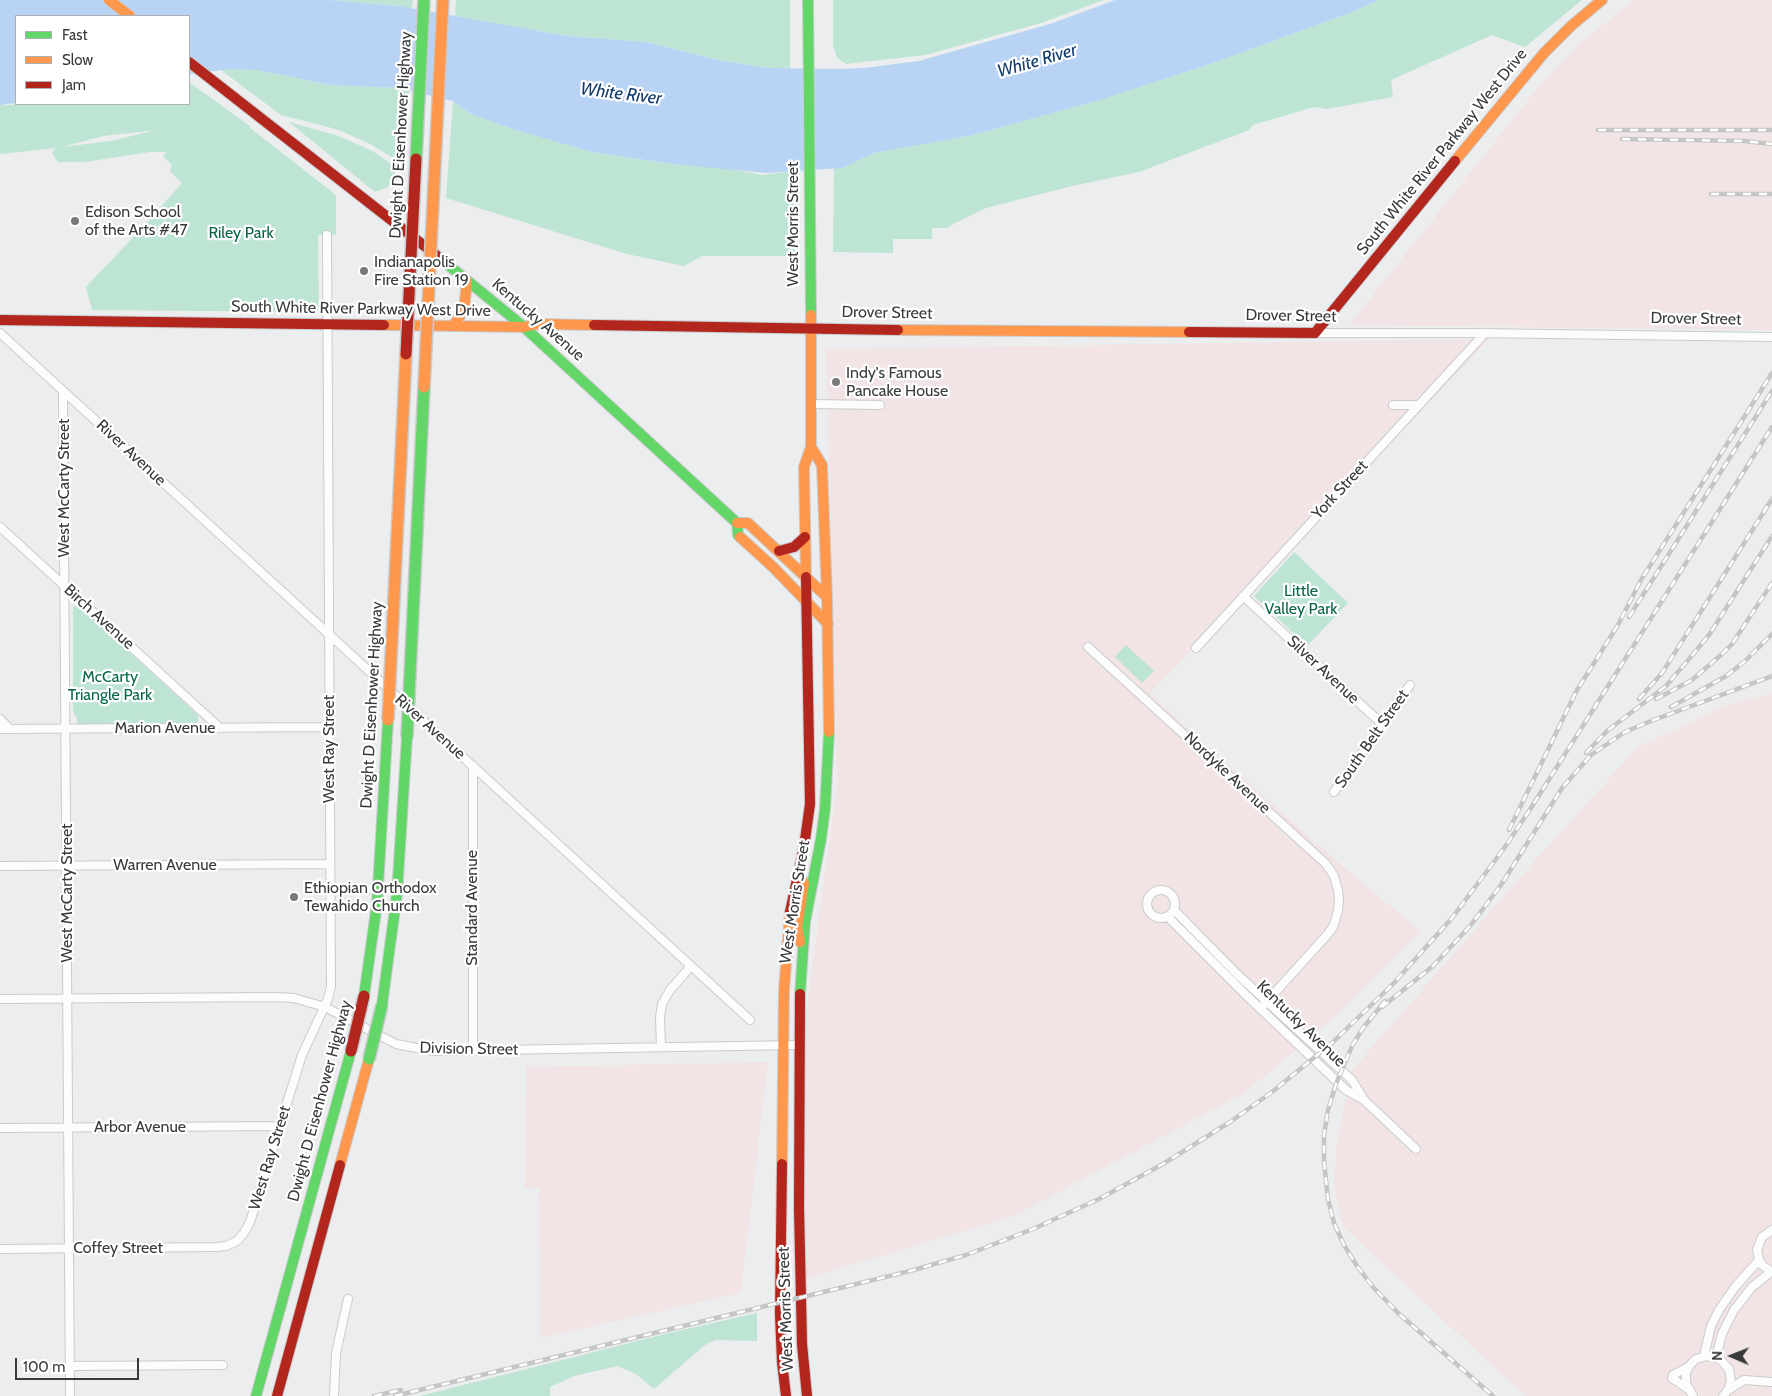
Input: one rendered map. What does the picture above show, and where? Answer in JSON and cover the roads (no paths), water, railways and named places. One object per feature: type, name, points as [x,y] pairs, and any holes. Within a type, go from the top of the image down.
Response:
[{"type":"main road","points":[[109,0],[129,15]]},
{"type":"main road","name":"Dwight D Eisenhower Highway","points":[[257,1393],[351,1051],[364,996],[377,904],[424,0]]},
{"type":"main road","points":[[279,1391],[382,1005],[397,894],[430,291],[443,0]]},
{"type":"main road","name":"West Morris Street","points":[[786,1396],[782,1362],[780,1314],[784,990],[790,914],[808,818],[810,769],[804,466],[811,447],[808,0]]},
{"type":"main road","name":"South White River Parkway West Drive","points":[[1315,333],[1544,53],[1571,26],[1602,0]]},
{"type":"main road","name":"Kentucky Avenue","points":[[190,63],[524,327],[737,523],[738,535],[773,567],[828,624]]},
{"type":"main road","points":[[453,326],[464,310],[468,281]]},
{"type":"main road","name":"South White River Parkway West Drive","points":[[0,320],[524,327],[537,324],[810,328]]},
{"type":"main road","name":"Drover Street","points":[[810,328],[955,331],[1315,333]]},
{"type":"main road","name":"West Morris Street","points":[[807,1396],[801,1328],[799,1208],[800,988],[802,948],[824,824],[827,776],[828,624],[822,465],[811,447]]},
{"type":"main road","name":"Kentucky Avenue","points":[[737,523],[748,523],[827,597]]},
{"type":"main road","points":[[780,551],[794,547],[805,537]]},
{"type":"main road","points":[[810,769],[814,776],[816,792],[811,844],[818,859]]},
{"type":"main road","points":[[798,872],[804,883],[796,928],[802,948]]},
{"type":"street","name":"West Ray Street","points":[[234,1242],[241,1237],[250,1222],[302,1055],[325,1007],[331,987],[327,235]]},
{"type":"street","name":"River Avenue","points":[[0,333],[750,1020]]},
{"type":"street","name":"Drover Street","points":[[1315,333],[1772,336]]},
{"type":"street","name":"York Street","points":[[1196,648],[1485,333]]},
{"type":"street","name":"West McCarty Street","points":[[63,391],[70,1396]]},
{"type":"street","points":[[811,404],[880,405]]},
{"type":"street","points":[[1393,405],[1419,404]]},
{"type":"street","name":"Birch Avenue","points":[[0,527],[220,728]]},
{"type":"street","name":"Silver Avenue","points":[[1243,596],[1382,724]]},
{"type":"street","name":"Nordyke Avenue","points":[[1088,648],[1326,864],[1334,876],[1339,900],[1338,913],[1333,927],[1267,1002]]},
{"type":"street","name":"South Belt Street","points":[[1334,792],[1410,685]]},
{"type":"street","points":[[0,719],[10,729]]},
{"type":"street","name":"Marion Avenue","points":[[0,729],[329,727]]},
{"type":"street","name":"Standard Avenue","points":[[472,766],[473,1050]]},
{"type":"street","name":"Warren Avenue","points":[[0,866],[330,864]]},
{"type":"street","points":[[1161,890],[1170,893],[1175,901],[1174,910],[1168,917],[1154,917],[1148,910],[1148,901],[1152,893],[1161,890]]},
{"type":"street","points":[[1174,910],[1238,975],[1352,1080],[1364,1100]]},
{"type":"street","name":"Kentucky Avenue","points":[[1168,917],[1260,1009],[1346,1090],[1364,1100],[1416,1149]]},
{"type":"street","points":[[661,1047],[660,1016],[662,1004],[670,990],[691,966]]},
{"type":"street","name":"Division Street","points":[[0,999],[282,997],[306,1000],[325,1007],[384,1039],[401,1046],[427,1050],[799,1045]]},
{"type":"street","points":[[1260,1009],[1267,1002]]},
{"type":"street","name":"Arbor Avenue","points":[[0,1128],[280,1126]]},
{"type":"street","points":[[1716,1357],[1722,1334],[1734,1310],[1752,1287],[1771,1272],[1763,1267],[1757,1250],[1764,1235],[1772,1230]]},
{"type":"street","name":"Coffey Street","points":[[0,1249],[222,1247],[234,1242]]},
{"type":"street","points":[[1704,1356],[1711,1326],[1719,1310],[1730,1293],[1759,1260]]},
{"type":"street","points":[[334,1396],[336,1353],[348,1299]]},
{"type":"street","points":[[1691,1393],[1672,1378],[1696,1359],[1704,1356],[1716,1357],[1744,1380],[1772,1382]]},
{"type":"street","points":[[70,1366],[223,1365]]},
{"type":"street","points":[[1688,1367],[1685,1378],[1691,1393]]},
{"type":"street","points":[[1724,1395],[1731,1380],[1729,1369]]},
{"type":"street","points":[[1724,1395],[1744,1380]]},
{"type":"water","name":"White River","points":[[0,0],[329,0],[399,6],[568,36],[646,42],[718,60],[768,68],[837,69],[864,68],[919,61],[1053,23],[1115,0],[1379,0],[1355,11],[1213,63],[1100,100],[969,136],[874,153],[842,168],[767,173],[672,164],[592,152],[512,129],[469,113],[453,101],[399,88],[331,85],[257,70],[230,69],[190,74],[190,15],[15,15],[15,103],[0,105]]},
{"type":"railway","points":[[1598,130],[1772,130]]},
{"type":"railway","points":[[1622,139],[1744,141],[1772,144]]},
{"type":"railway","points":[[1711,194],[1772,194]]},
{"type":"railway","points":[[1509,830],[1577,690],[1618,625],[1641,580],[1772,373]]},
{"type":"railway","points":[[1629,617],[1772,391]]},
{"type":"railway","points":[[395,1396],[910,1271],[966,1255],[1033,1229],[1099,1199],[1163,1164],[1230,1122],[1272,1092],[1332,1043],[1393,984],[1452,918],[1505,847],[1529,811],[1772,427]]},
{"type":"railway","points":[[1639,699],[1662,673],[1772,499]]},
{"type":"railway","points":[[1586,753],[1607,731],[1666,686],[1709,635],[1772,536]]},
{"type":"railway","points":[[1656,699],[1692,680],[1722,654],[1732,644],[1772,583]]},
{"type":"railway","points":[[1671,707],[1726,676],[1744,662],[1772,634]]},
{"type":"railway","points":[[1382,1007],[1433,966],[1470,926],[1501,885],[1562,788],[1591,755],[1625,732],[1772,676]]},
{"type":"railway","points":[[1385,1001],[1363,1028],[1352,1046],[1336,1084],[1328,1110],[1324,1135],[1324,1161],[1328,1199],[1334,1223],[1344,1245],[1373,1287],[1398,1313],[1493,1396]]},
{"type":"railway","points":[[374,1396],[401,1390]]},
{"type":"place","name":"Edison School of the Arts #47","points":[[75,221]]},
{"type":"place","name":"Indianapolis Fire Station 19","points":[[364,271]]},
{"type":"place","name":"Indy's Famous Pancake House","points":[[836,382]]},
{"type":"place","name":"Ethiopian Orthodox Tewahido Church","points":[[294,897]]},
{"type":"park label","name":"Riley Park","points":[[241,233]]},
{"type":"park label","name":"Little Valley Park","points":[[1301,600]]},
{"type":"park label","name":"McCarty Triangle Park","points":[[110,686]]}]
